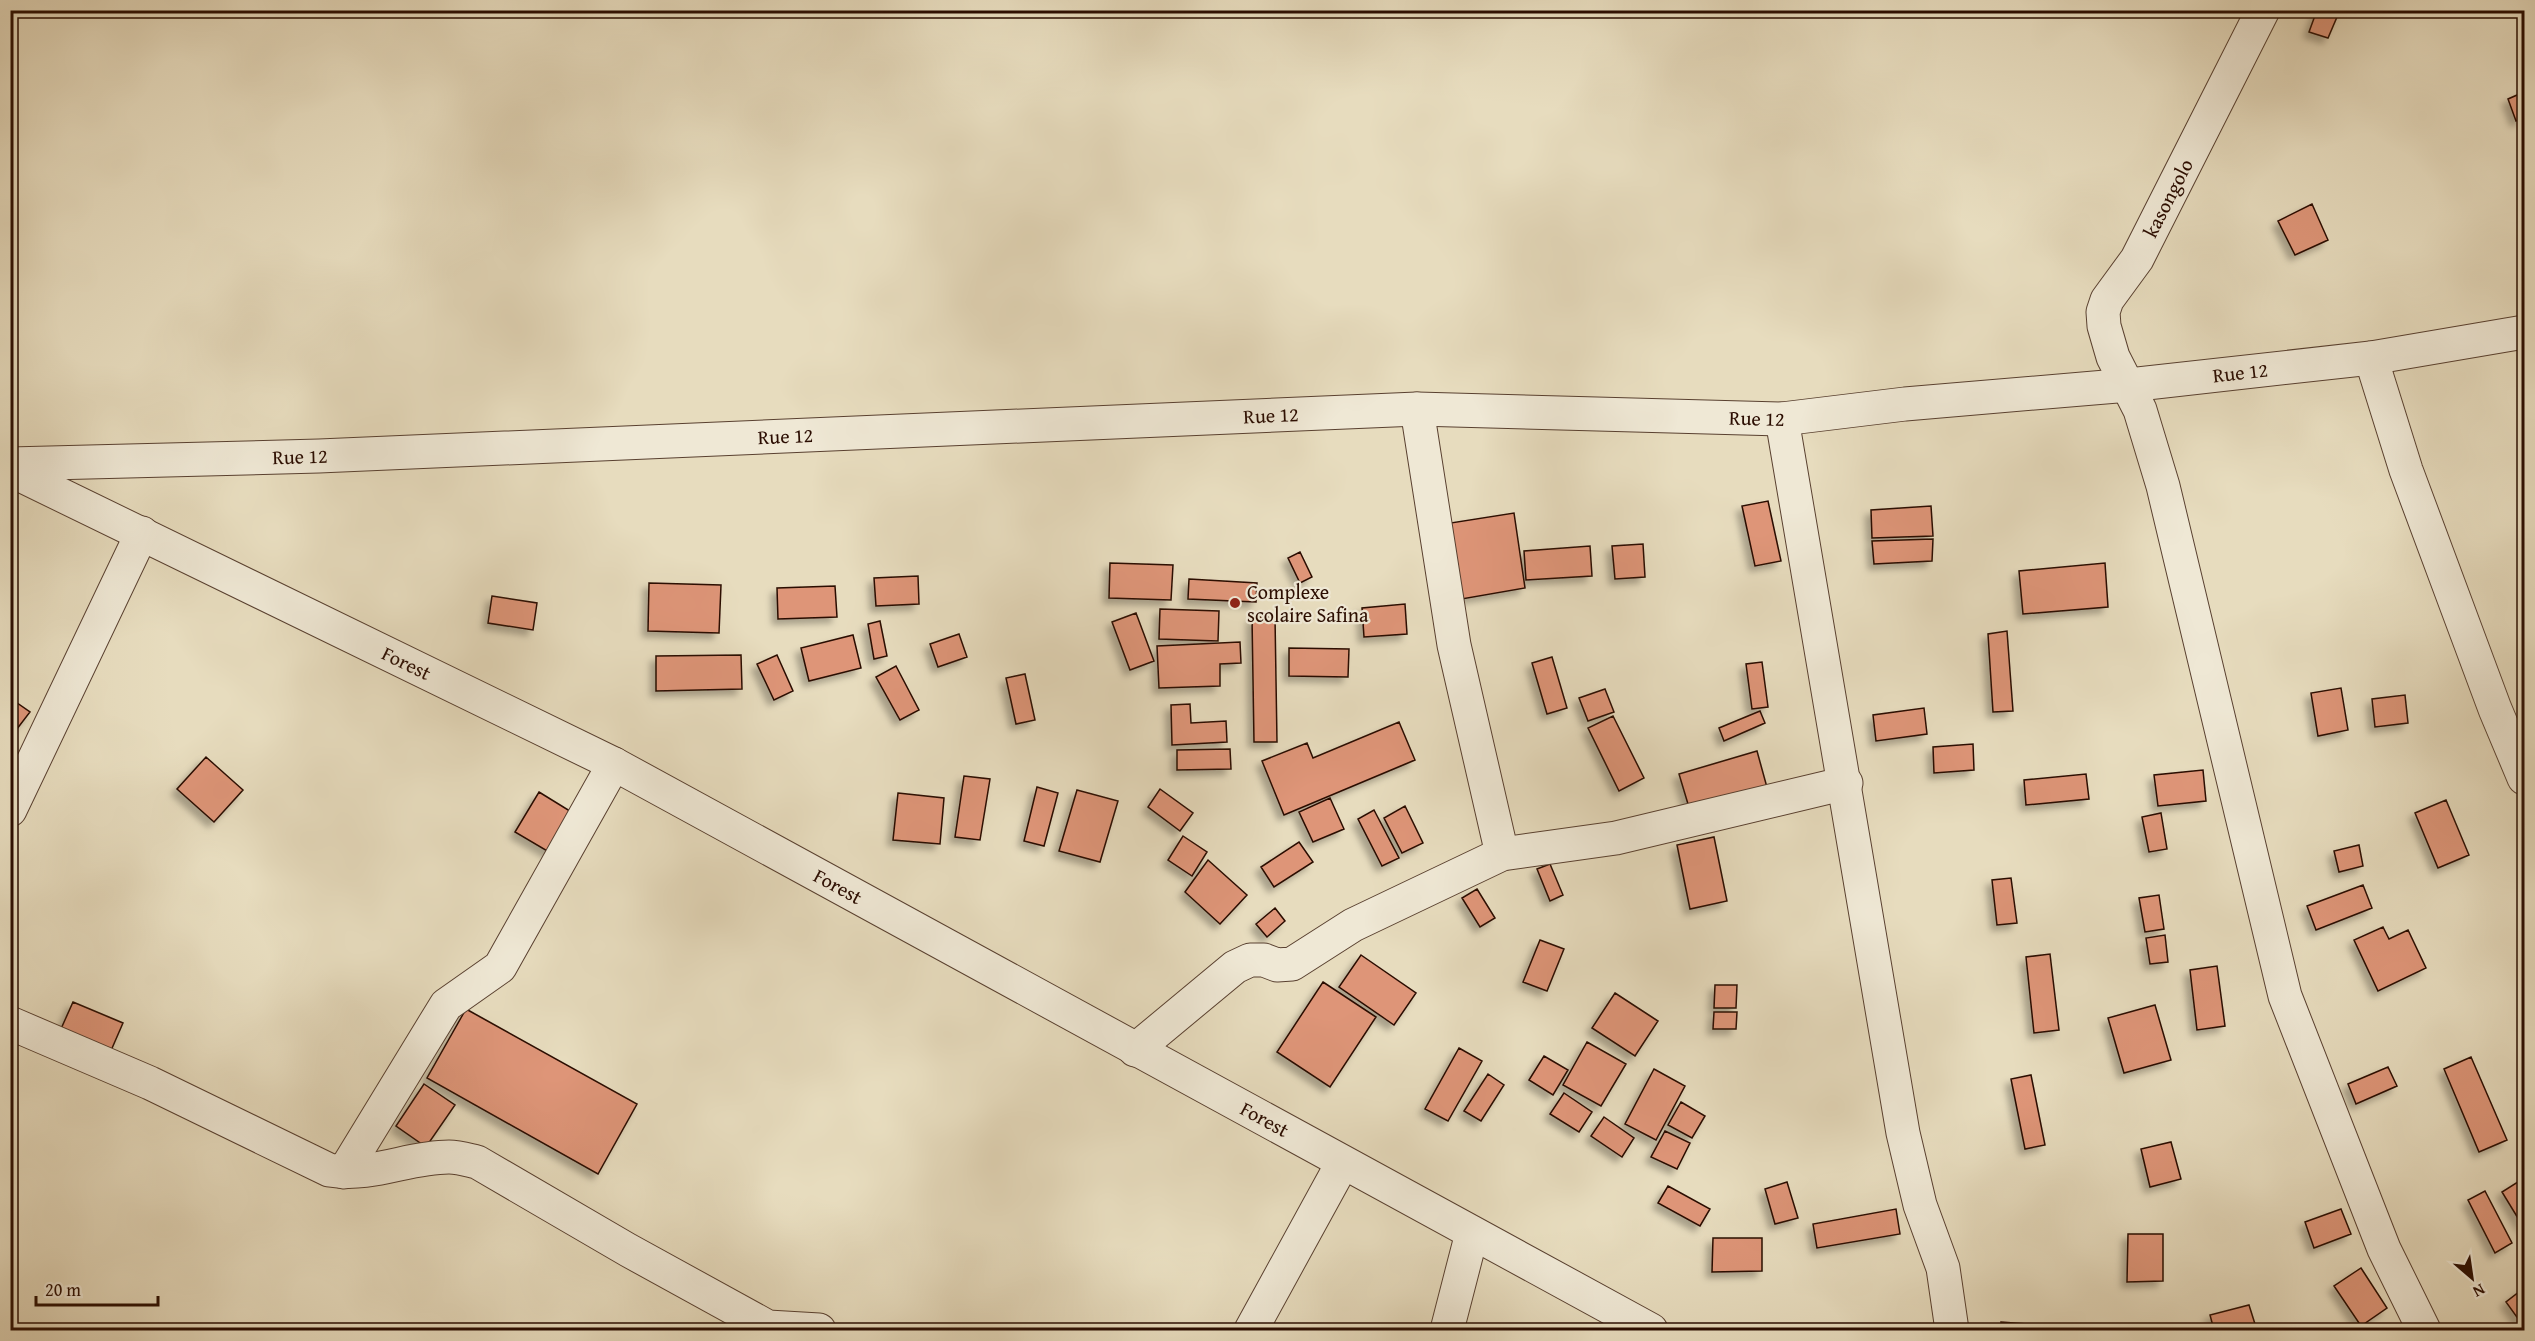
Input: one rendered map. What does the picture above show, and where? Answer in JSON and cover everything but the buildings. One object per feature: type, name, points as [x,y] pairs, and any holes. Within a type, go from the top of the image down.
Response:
[{"type":"street","name":"kasongolo","points":[[2263,10],[2137,259],[2107,300],[2103,312],[2104,326],[2113,357],[2140,410],[2163,486],[2285,996],[2384,1249],[2424,1330]]},
{"type":"street","name":"Rue 12","points":[[10,464],[319,456],[1417,409],[1782,419],[1905,404],[2129,385],[2371,358],[2524,332]]},
{"type":"street","points":[[2371,358],[2410,481],[2495,709],[2524,777]]},
{"type":"street","points":[[1417,409],[1454,645],[1502,854]]},
{"type":"street","points":[[1782,419],[1903,1133],[1920,1205],[1942,1268],[1952,1330]]},
{"type":"street","name":"Forest","points":[[10,470],[614,764],[1342,1164],[1651,1330]]},
{"type":"street","points":[[10,810],[142,533]]},
{"type":"street","points":[[344,1172],[446,1005],[500,966],[614,764]]},
{"type":"street","points":[[1135,1050],[1235,967],[1250,960],[1264,960],[1277,965],[1292,964],[1353,925],[1502,854],[1616,838],[1845,783]]},
{"type":"street","points":[[10,1023],[150,1083],[329,1170],[344,1172],[384,1169],[418,1160],[452,1156],[477,1162],[628,1250],[768,1327],[819,1330]]},
{"type":"street","points":[[1251,1330],[1342,1164]]},
{"type":"street","points":[[1447,1330],[1472,1233]]},
{"type":"place","name":"Complexe scolaire Safina","points":[[1235,603]]}]
